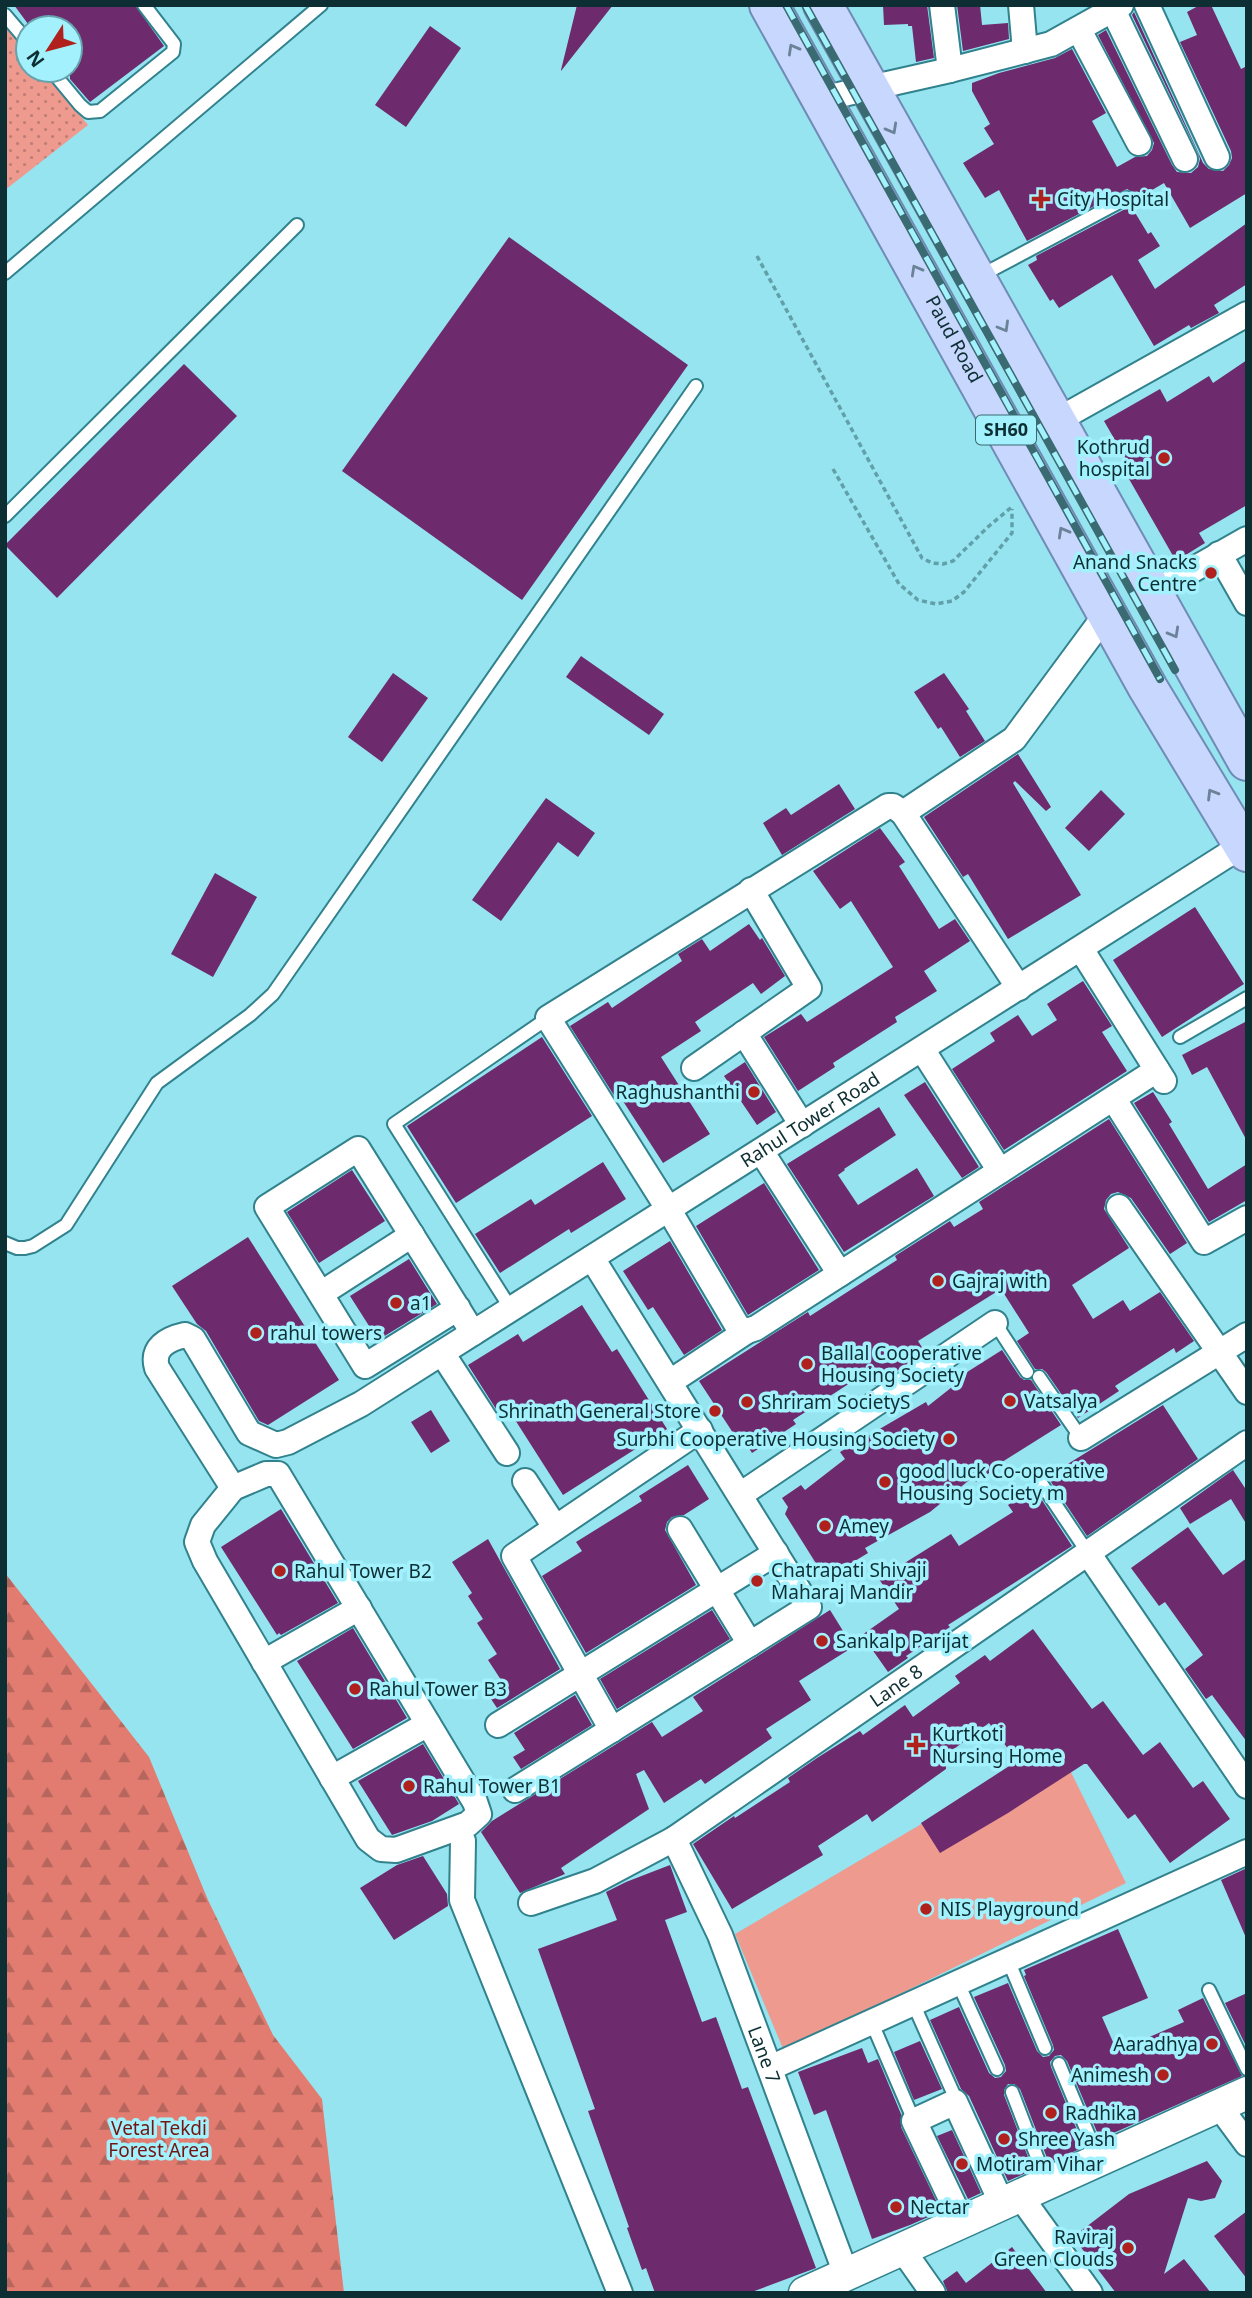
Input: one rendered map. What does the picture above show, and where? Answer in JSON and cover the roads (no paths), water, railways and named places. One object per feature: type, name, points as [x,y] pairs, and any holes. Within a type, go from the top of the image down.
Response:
[{"type":"main road","name":"Paud Road","points":[[769,5],[1107,613],[1245,849]]},
{"type":"main road","name":"SH60","points":[[823,5],[1247,761]]},
{"type":"street","points":[[942,5],[950,71]]},
{"type":"street","points":[[1021,5],[1025,51]]},
{"type":"street","points":[[1147,5],[1217,158]]},
{"type":"street","points":[[821,99],[950,71],[1051,44],[1085,20],[1117,8],[1185,159]]},
{"type":"street","points":[[1085,20],[1139,143]]},
{"type":"street","points":[[1056,421],[1247,314]]},
{"type":"street","points":[[1152,593],[1247,539]]},
{"type":"street","points":[[1219,555],[1247,603]]},
{"type":"street","points":[[903,813],[1014,739],[1107,613]]},
{"type":"street","points":[[747,1331],[738,1327],[669,1210],[548,1017],[884,807],[893,806],[903,813],[1019,988]]},
{"type":"street","name":"Rahul Tower Road","points":[[233,1488],[157,1368],[154,1358],[157,1350],[176,1337],[185,1335],[192,1339],[249,1433],[276,1445],[288,1442],[377,1394],[1081,948],[1245,849]]},
{"type":"street","points":[[694,1068],[809,988],[751,890]]},
{"type":"street","points":[[670,1382],[1000,1171],[1161,1075],[1081,948]]},
{"type":"street","points":[[744,1033],[802,1125]]},
{"type":"street","points":[[922,1049],[1000,1171]]},
{"type":"street","points":[[1120,1110],[1204,1242],[1247,1218]]},
{"type":"street","points":[[458,1308],[365,1366],[267,1207],[358,1149],[458,1308],[473,1333]]},
{"type":"street","points":[[761,1151],[840,1274]]},
{"type":"street","points":[[1119,1206],[1247,1392]]},
{"type":"street","points":[[322,1293],[412,1235]]},
{"type":"street","points":[[515,1790],[809,1607],[592,1258]]},
{"type":"street","points":[[740,1495],[995,1324]]},
{"type":"street","points":[[1081,1438],[1247,1335]]},
{"type":"street","points":[[442,1353],[507,1452]]},
{"type":"street","points":[[612,1730],[514,1556],[700,1430]]},
{"type":"street","name":"Lane 8","points":[[531,1903],[595,1881],[674,1839],[1247,1443]]},
{"type":"street","points":[[265,1474],[278,1474],[475,1802],[479,1814],[468,1824],[396,1850],[381,1849],[369,1839],[205,1561],[197,1542],[203,1525],[233,1488],[265,1474]]},
{"type":"street","points":[[525,1481],[555,1527]]},
{"type":"street","points":[[680,1529],[719,1589],[750,1644]]},
{"type":"street","points":[[498,1725],[776,1553]]},
{"type":"street","points":[[1088,1553],[1247,1786]]},
{"type":"street","points":[[264,1662],[359,1608]]},
{"type":"street","points":[[332,1777],[428,1724]]},
{"type":"street","name":"Lane 7","points":[[674,1839],[720,1935],[846,2274]]},
{"type":"street","points":[[463,1841],[462,1900],[620,2293]]},
{"type":"street","points":[[770,2068],[1247,1852]]},
{"type":"street","points":[[805,2293],[1233,2100],[1247,2144]]},
{"type":"street","points":[[962,2222],[914,2121],[955,2102],[1023,2194],[1090,2293]]},
{"type":"street","points":[[902,2249],[933,2293]]},
{"type":"lane","points":[[63,84],[88,112],[100,111],[173,52],[174,44],[144,5]]},
{"type":"lane","points":[[5,273],[321,5]]},
{"type":"lane","points":[[976,278],[1127,198]]},
{"type":"lane","points":[[5,516],[297,225]]},
{"type":"lane","points":[[5,1243],[17,1248],[33,1246],[66,1225],[156,1083],[273,994],[695,386]]},
{"type":"lane","points":[[1180,1037],[1247,998]]},
{"type":"lane","points":[[511,1309],[394,1124],[548,1017]]},
{"type":"lane","points":[[995,1324],[1081,1438]]},
{"type":"lane","points":[[1041,1483],[1088,1553]]},
{"type":"lane","points":[[1008,1960],[1045,2048]]},
{"type":"lane","points":[[958,1983],[997,2069]]},
{"type":"lane","points":[[1209,1990],[1247,2069]]},
{"type":"lane","points":[[913,2003],[954,2095]]},
{"type":"lane","points":[[872,2022],[914,2121]]},
{"type":"lane","points":[[1059,2064],[1099,2160]]},
{"type":"lane","points":[[1012,2092],[1023,2194]]},
{"type":"railway","points":[[786,5],[1160,679]]},
{"type":"railway","points":[[805,5],[1175,670]]},
{"type":"place","name":"City Hospital","points":[[1041,199]]},
{"type":"place","name":"Kothrud hospital","points":[[1164,458]]},
{"type":"place","name":"Anand Snacks Centre","points":[[1211,573]]},
{"type":"place","name":"Raghushanthi","points":[[754,1092]]},
{"type":"place","name":"Gajraj with","points":[[938,1281]]},
{"type":"place","name":"a1","points":[[396,1303]]},
{"type":"place","name":"rahul towers","points":[[256,1333]]},
{"type":"place","name":"Ballal Cooperative Housing Society","points":[[807,1364]]},
{"type":"place","name":"Vatsalya","points":[[1010,1401]]},
{"type":"place","name":"Shriram SocietyS","points":[[747,1402]]},
{"type":"place","name":"Shrinath General Store","points":[[715,1411]]},
{"type":"place","name":"Surbhi Cooperative Housing Society","points":[[949,1439]]},
{"type":"place","name":"good luck Co-operative Housing Society m","points":[[885,1482]]},
{"type":"place","name":"Amey","points":[[825,1526]]},
{"type":"place","name":"Rahul Tower B2","points":[[280,1571]]},
{"type":"place","name":"Chatrapati Shivaji Maharaj Mandir","points":[[757,1581]]},
{"type":"place","name":"Sankalp Parijat","points":[[822,1641]]},
{"type":"place","name":"Rahul Tower B3","points":[[355,1689]]},
{"type":"place","name":"Kurtkoti Nursing Home","points":[[916,1745]]},
{"type":"place","name":"Rahul Tower B1","points":[[409,1786]]},
{"type":"place","name":"NIS Playground","points":[[926,1909]]},
{"type":"place","name":"Aaradhya","points":[[1212,2044]]},
{"type":"place","name":"Animesh","points":[[1163,2075]]},
{"type":"place","name":"Radhika","points":[[1051,2113]]},
{"type":"place","name":"Shree Yash","points":[[1004,2139]]},
{"type":"place","name":"Motiram Vihar","points":[[962,2164]]},
{"type":"place","name":"Nectar","points":[[896,2207]]},
{"type":"place","name":"Raviraj Green Clouds","points":[[1128,2248]]},
{"type":"park label","name":"Vetal Tekdi Forest Area","points":[[159,2139]]}]
